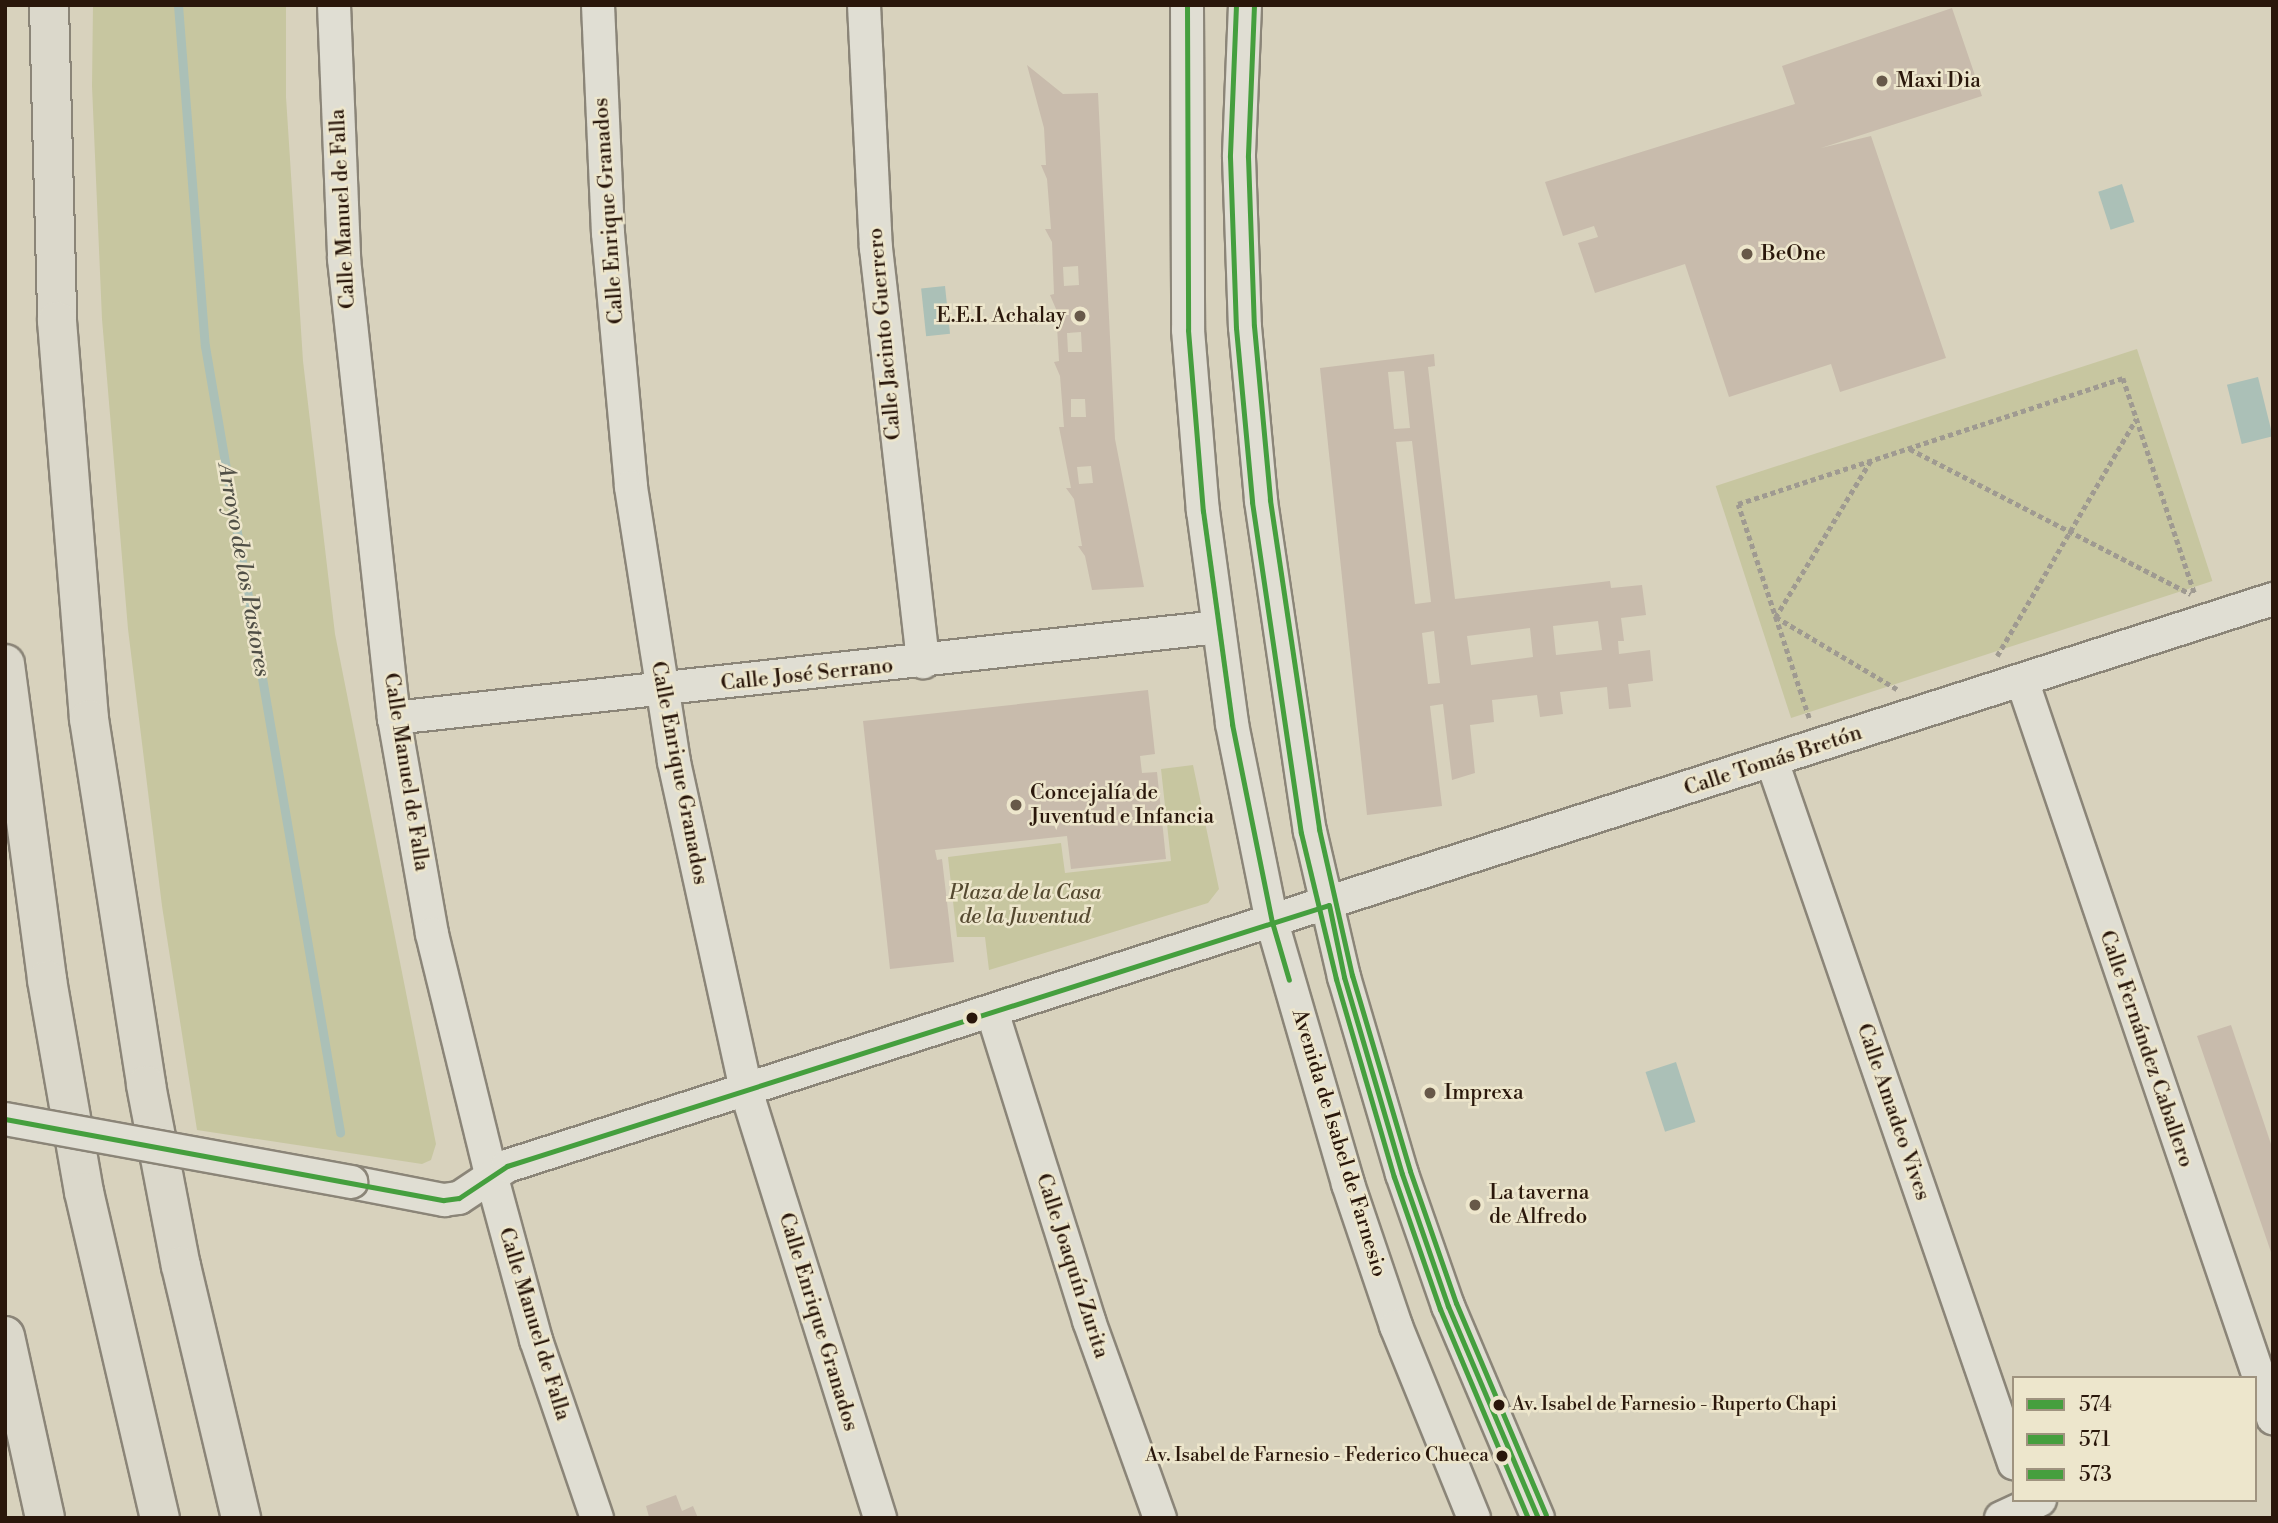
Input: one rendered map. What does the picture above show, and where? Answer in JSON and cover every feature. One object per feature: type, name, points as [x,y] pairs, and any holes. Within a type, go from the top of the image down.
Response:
[{"type":"highway","points":[[48,5],[57,321],[89,719],[149,1098],[184,1279],[241,1518]]},
{"type":"highway","points":[[5,664],[47,981],[84,1192],[160,1518]]},
{"type":"highway","points":[[5,1336],[45,1518]]},
{"type":"street","name":"Calle Manuel de Falla","points":[[334,5],[344,259],[394,718],[432,934],[492,1178],[536,1340],[597,1518]]},
{"type":"street","name":"Calle Enrique Granados","points":[[598,5],[608,233],[631,487],[662,691],[746,1090],[880,1518]]},
{"type":"street","name":"Calle Jacinto Guerrero","points":[[864,5],[876,248],[923,662]]},
{"type":"street","name":"Avenida de Isabel de Farnesio","points":[[1187,5],[1188,330],[1218,627],[1232,724],[1272,922],[1387,1300],[1474,1518]]},
{"type":"street","points":[[1244,5],[1239,157],[1245,327],[1261,501],[1310,831],[1344,977],[1402,1174],[1448,1306],[1538,1518]]},
{"type":"street","name":"Calle Tomás Bretón","points":[[5,1119],[444,1200],[474,1191],[507,1166],[1329,905],[2272,600]]},
{"type":"street","name":"Calle José Serrano","points":[[394,718],[662,691],[1218,627]]},
{"type":"street","name":"Calle Fernández Caballero","points":[[2022,680],[2256,1376]]},
{"type":"street","name":"Calle Amadeo Vives","points":[[1772,761],[2012,1456]]},
{"type":"street","name":"Calle Joaquín Zurita","points":[[992,1011],[1089,1321],[1160,1518]]},
{"type":"street","name":"Calle Fernández Caballero","points":[[2257,1380],[2267,1410]]},
{"type":"path","points":[[1810,719],[1738,504],[2123,378],[2196,596],[1909,449]]},
{"type":"path","points":[[1994,660],[2136,418]]},
{"type":"path","points":[[1776,617],[1871,461]]},
{"type":"path","points":[[1776,617],[1900,690]]},
{"type":"green space","points":[[93,5],[286,5],[286,97],[303,361],[335,634],[436,1144],[431,1160],[422,1164],[197,1130],[162,906],[128,629],[102,319],[92,86]]},
{"type":"green space","points":[[2137,349],[2212,581],[1791,718],[1716,486]]},
{"type":"green space","name":"Plaza de la Casa de la Juventud","points":[[1193,765],[1219,889],[1208,903],[989,970],[985,937],[957,937],[948,857],[1061,843],[1065,873],[1171,861],[1161,769]]},
{"type":"shaded area","points":[[2122,184],[2134,222],[2111,230],[2098,192]]},
{"type":"shaded area","points":[[945,286],[950,334],[926,336],[921,289]]},
{"type":"shaded area","points":[[2258,377],[2273,436],[2242,444],[2227,385]]},
{"type":"shaded area","points":[[1676,1062],[1695,1122],[1665,1132],[1646,1072]]},
{"type":"building","name":"BeOne","points":[[1952,8],[1982,96],[1821,148],[1871,136],[1946,358],[1840,392],[1831,364],[1729,397],[1685,264],[1595,293],[1578,243],[1598,237],[1594,226],[1563,236],[1545,182],[1795,104],[1782,66]]},
{"type":"building","points":[[1027,65],[1063,94],[1098,93],[1115,439],[1144,587],[1092,590],[1085,556],[1078,546],[1082,546],[1074,499],[1066,488],[1071,488],[1059,427],[1064,427],[1060,376],[1054,362],[1059,361],[1056,309],[1050,295],[1054,294],[1052,242],[1045,229],[1051,229],[1047,179],[1041,165],[1046,165],[1044,128]],"holes":[[[1078,266],[1079,285],[1064,286],[1063,267]],[[1081,332],[1082,352],[1068,352],[1067,333]],[[1071,399],[1085,399],[1086,417],[1071,417]],[[1091,466],[1093,483],[1079,484],[1077,467]]]},
{"type":"building","points":[[1434,354],[1435,366],[1428,367],[1455,599],[1610,581],[1611,588],[1642,585],[1646,615],[1621,618],[1624,641],[1618,641],[1619,654],[1650,650],[1653,681],[1628,684],[1631,707],[1609,709],[1607,687],[1560,692],[1563,714],[1540,717],[1537,695],[1492,700],[1494,722],[1470,725],[1475,773],[1452,780],[1443,704],[1430,706],[1442,806],[1367,815],[1320,368]],"holes":[[[1404,371],[1410,428],[1394,429],[1388,372]],[[1412,441],[1431,602],[1415,604],[1396,442]],[[1598,621],[1602,650],[1556,655],[1553,626]],[[1530,628],[1533,657],[1471,665],[1467,636]],[[1434,631],[1440,683],[1428,684],[1422,633]]]},
{"type":"building","name":"Concejalía de Juventud e Infancia","points":[[1148,690],[1155,754],[1140,756],[1142,773],[1157,772],[1166,859],[1071,869],[1067,836],[935,850],[937,860],[942,859],[954,962],[890,969],[863,721]]},
{"type":"building","points":[[2231,1025],[2273,1150],[2273,1258],[2197,1036]]},
{"type":"building","points":[[676,1495],[682,1511],[693,1506],[698,1518],[649,1517],[646,1506]]},
{"type":"waterway","name":"Arroyo de los Pastores","points":[[178,5],[205,346],[340,1132]]},
{"type":"transit line","name":"574","points":[[1187,5],[1188,330],[1203,511],[1232,724],[1272,922],[1289,980]]},
{"type":"transit line","name":"571","points":[[1236,5],[1230,157],[1236,328],[1252,502],[1301,833],[1336,979],[1394,1177],[1440,1309],[1528,1518]]},
{"type":"transit line","name":"573","points":[[1254,5],[1248,157],[1254,326],[1270,500],[1319,829],[1352,975],[1410,1171],[1456,1303],[1546,1515]]},
{"type":"transit line","name":"574","points":[[5,1119],[444,1200],[459,1198],[507,1166],[1329,905],[1344,977],[1402,1174],[1448,1306],[1538,1518]]},
{"type":"place","name":"Maxi Dia","points":[[1882,81]]},
{"type":"place","name":"BeOne","points":[[1747,254]]},
{"type":"place","name":"E.E.I. Achalay","points":[[1080,316]]},
{"type":"place","name":"Concejalía de Juventud e Infancia","points":[[1016,805]]},
{"type":"place","name":"Imprexa","points":[[1430,1093]]},
{"type":"place","name":"La taverna de Alfredo","points":[[1475,1205]]},
{"type":"place","name":"Av. Isabel de Farnesio - Ruperto Chapi","points":[[1499,1405]]},
{"type":"place","name":"Av. Isabel de Farnesio - Federico Chueca","points":[[1502,1456]]}]
